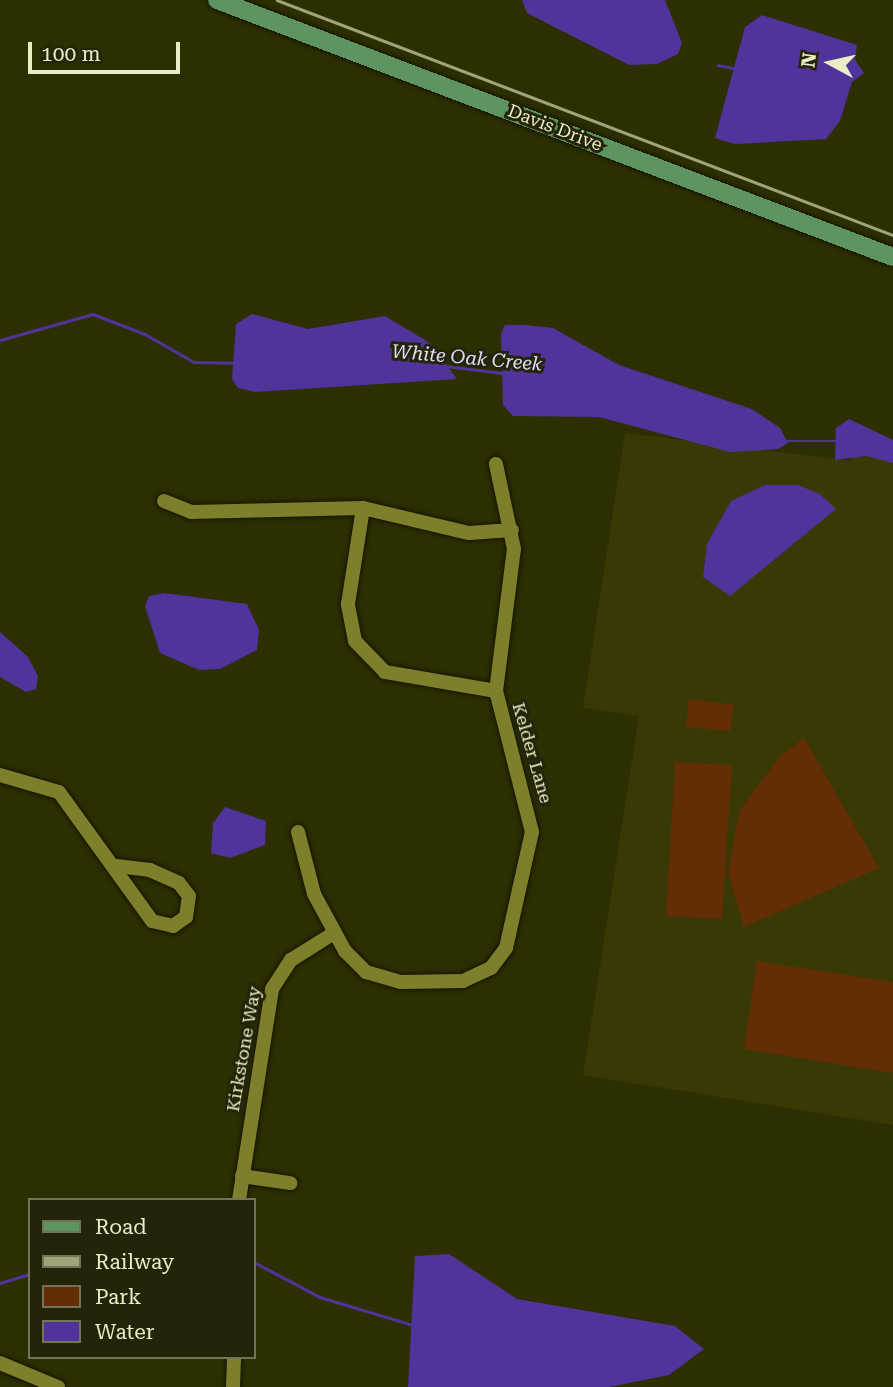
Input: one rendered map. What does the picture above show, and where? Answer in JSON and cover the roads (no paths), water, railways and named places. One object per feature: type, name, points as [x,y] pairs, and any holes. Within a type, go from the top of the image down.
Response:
[{"type":"main road","name":"Davis Drive","points":[[217,0],[893,257]]},
{"type":"street","name":"Kelder Lane","points":[[298,832],[309,883],[334,933],[360,967],[401,982],[450,983],[476,977],[506,948],[532,832],[496,691],[514,560],[512,530],[496,464]]},
{"type":"street","points":[[164,501],[191,512],[363,508],[469,533],[512,530]]},
{"type":"street","points":[[363,508],[348,604],[350,627],[362,652],[386,672],[402,678],[496,691]]},
{"type":"street","points":[[0,775],[60,792],[116,866],[152,921],[165,926],[183,921],[191,904],[179,883],[150,870],[116,866]]},
{"type":"street","name":"Kirkstone Way","points":[[239,1198],[272,989],[290,960],[334,933]]},
{"type":"street","points":[[242,1177],[290,1183]]},
{"type":"street","points":[[233,1387],[234,1359]]},
{"type":"street","points":[[0,1363],[58,1387]]},
{"type":"water","points":[[522,0],[665,0],[682,43],[678,54],[657,64],[629,65],[527,13]]},
{"type":"water","points":[[762,15],[857,45],[855,60],[864,73],[852,82],[840,121],[826,139],[735,144],[715,138],[745,27]]},
{"type":"water","points":[[252,314],[308,329],[385,316],[430,343],[457,379],[255,392],[238,388],[232,379],[236,324]]},
{"type":"water","points":[[505,325],[553,328],[619,365],[752,409],[780,428],[788,443],[778,449],[730,452],[599,417],[513,416],[503,405],[501,334]]},
{"type":"water","points":[[849,419],[893,440],[893,463],[866,456],[835,460],[836,428]]},
{"type":"water","points":[[765,485],[798,485],[820,494],[836,509],[730,596],[703,577],[707,544],[731,501]]},
{"type":"water","points":[[164,593],[247,604],[259,630],[257,650],[220,669],[199,670],[160,653],[145,606],[149,596]]},
{"type":"water","points":[[0,632],[28,657],[38,676],[36,689],[26,692],[0,677]]},
{"type":"water","points":[[225,807],[266,821],[265,845],[230,858],[211,853],[213,823]]},
{"type":"water","points":[[449,1254],[517,1299],[675,1326],[704,1349],[669,1375],[609,1387],[408,1387],[415,1256]]},
{"type":"waterway","points":[[718,65],[734,68]]},
{"type":"waterway","name":"White Oak Creek","points":[[0,340],[93,314],[145,334],[194,362],[233,363]]},
{"type":"waterway","name":"White Oak Creek","points":[[446,366],[502,373]]},
{"type":"waterway","name":"White Oak Creek","points":[[787,441],[836,441]]},
{"type":"waterway","points":[[256,1263],[320,1297],[413,1325]]},
{"type":"waterway","points":[[0,1283],[28,1275]]},
{"type":"railway","points":[[277,0],[893,235]]}]
